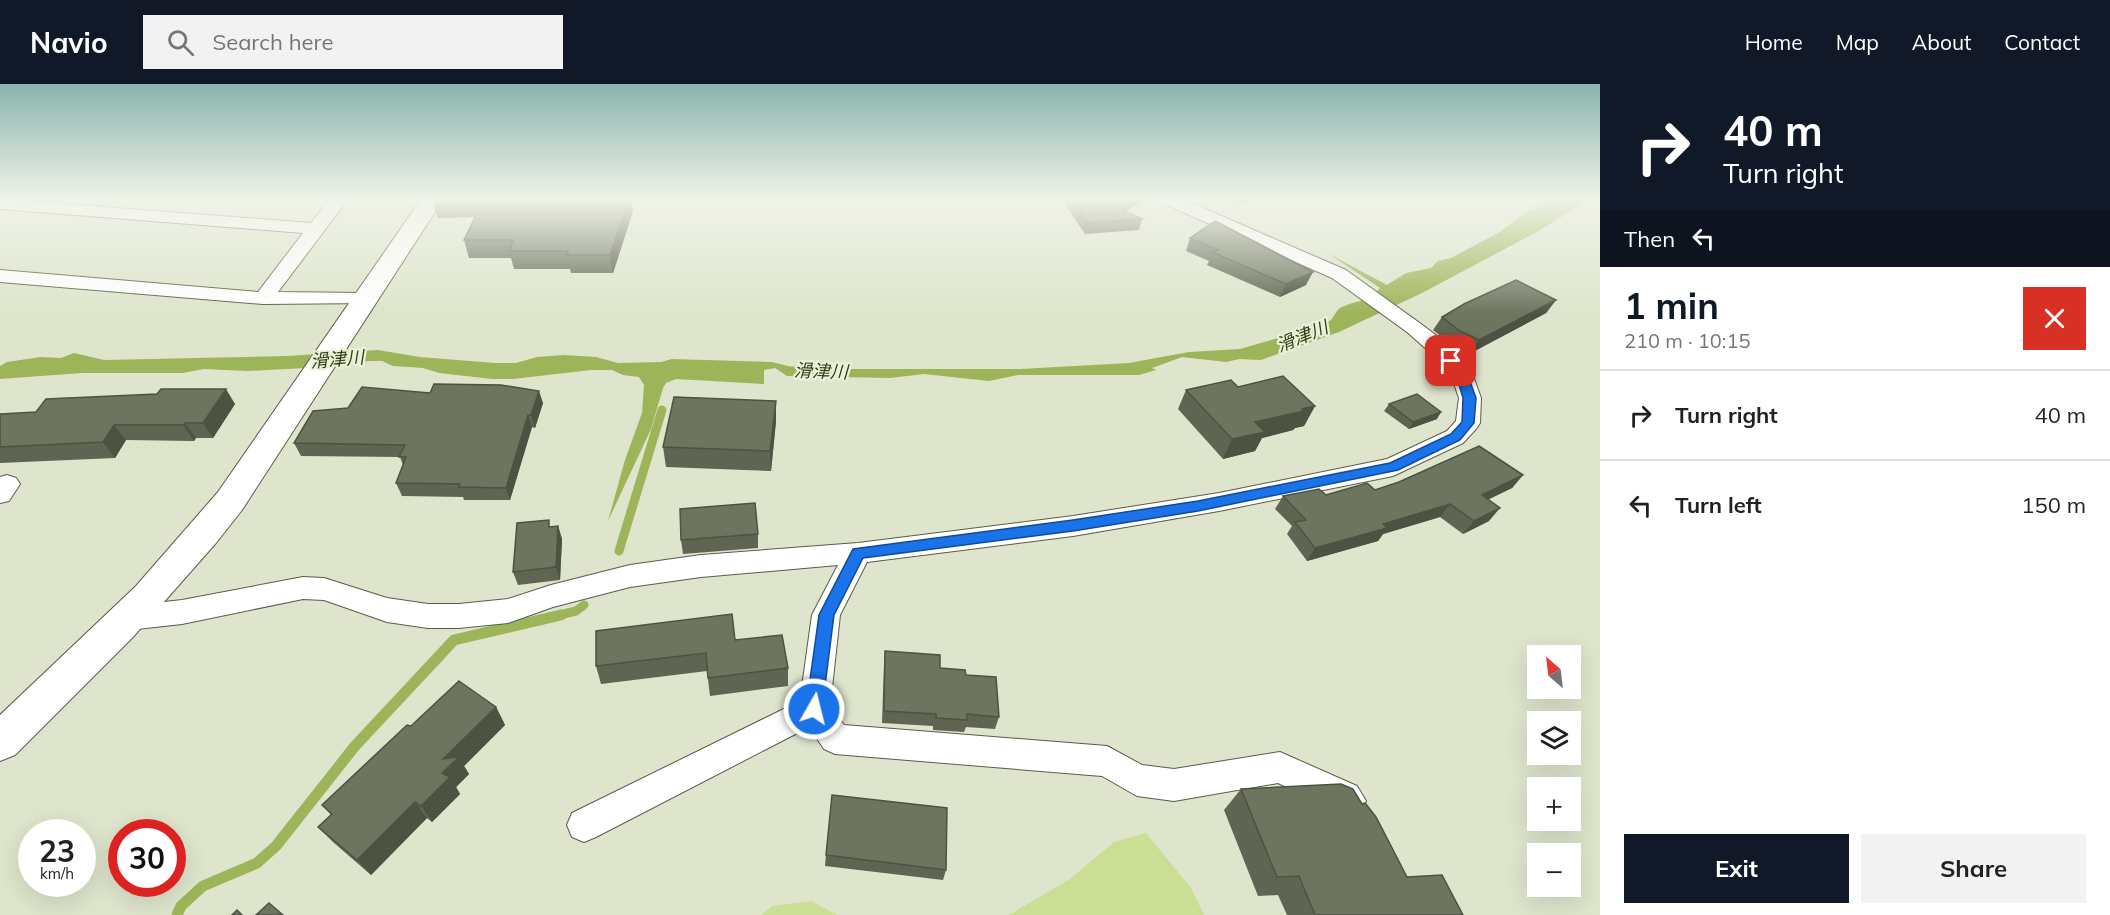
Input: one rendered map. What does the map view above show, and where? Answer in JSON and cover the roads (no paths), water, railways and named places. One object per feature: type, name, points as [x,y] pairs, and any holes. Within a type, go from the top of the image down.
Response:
[{"type":"street","points":[[263,298],[312,237]]},
{"type":"street","points":[[0,742],[128,618],[198,544],[230,501],[407,237]]},
{"type":"street","points":[[128,618],[182,612],[303,588],[324,589],[387,610],[428,616],[459,616],[507,611],[551,596],[630,576],[701,566],[858,553],[1073,526],[1220,502],[1393,467],[1455,437],[1468,423],[1470,398],[1461,373],[1441,350],[1345,278],[1256,237]]},
{"type":"street","points":[[0,276],[263,298],[364,299]]},
{"type":"street","points":[[858,553],[826,615],[814,709],[835,739],[1107,761],[1137,780],[1174,785],[1280,767],[1345,797],[1365,820]]},
{"type":"street","points":[[584,825],[814,709]]},
{"type":"water","name":"滑津川","points":[[1491,237],[1528,237],[1422,293],[1339,332],[1261,360],[1239,359],[1226,362],[1182,357],[1152,368],[1156,370],[1139,375],[1018,375],[989,381],[924,374],[890,378],[787,376],[775,368],[764,370],[764,384],[676,379],[666,383],[663,388],[651,429],[608,521],[625,460],[642,413],[644,385],[639,377],[623,375],[612,370],[492,379],[439,373],[423,368],[393,366],[382,361],[369,361],[324,367],[247,371],[204,369],[183,373],[82,373],[0,379],[0,366],[7,362],[41,357],[61,358],[74,353],[104,360],[287,356],[378,350],[420,357],[495,363],[516,363],[537,357],[564,355],[596,357],[618,363],[661,362],[672,359],[772,362],[812,369],[1020,369],[1129,363],[1189,352],[1240,349],[1292,334],[1294,329],[1330,321],[1343,306],[1365,299],[1380,288],[1329,254],[1387,285],[1406,273],[1431,268],[1438,261],[1451,258]]},
{"type":"waterway","points":[[619,551],[662,410]]},
{"type":"waterway","points":[[555,616],[576,611],[584,605]]},
{"type":"waterway","points":[[177,915],[181,906],[203,886],[257,863],[276,846],[355,746],[454,640],[561,615]]}]
